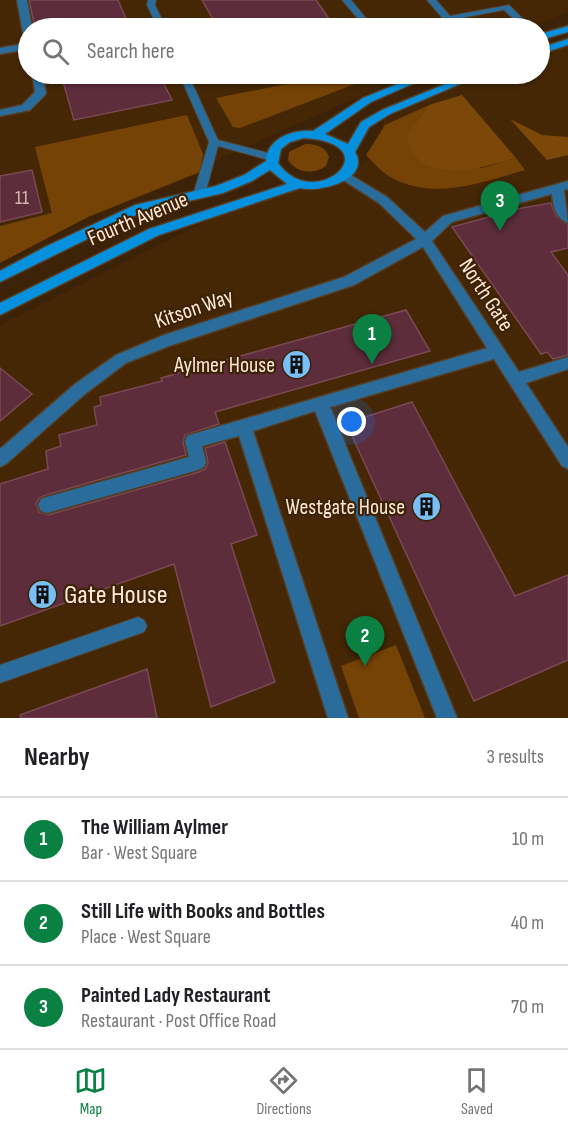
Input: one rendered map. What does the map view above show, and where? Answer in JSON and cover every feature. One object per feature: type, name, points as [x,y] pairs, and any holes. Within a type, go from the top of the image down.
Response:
[{"type":"street","points":[[21,0],[25,18]]},
{"type":"street","points":[[550,34],[568,29]]},
{"type":"street","points":[[550,48],[568,42]]},
{"type":"street","points":[[0,51],[18,48]]},
{"type":"street","points":[[0,113],[26,108],[41,93],[39,84]]},
{"type":"street","points":[[317,134],[367,100],[396,84]]},
{"type":"street","points":[[349,152],[337,140],[317,134],[298,135],[282,141],[275,149],[272,160],[281,176],[299,184],[324,185],[344,175],[349,168],[349,152],[365,124],[386,111],[453,84]]},
{"type":"street","name":"Fourth Avenue","points":[[0,277],[52,249],[139,208],[199,195],[248,178],[272,160]]},
{"type":"street","name":"North Gate","points":[[344,175],[383,200],[425,240],[568,461]]},
{"type":"street","name":"Fourth Avenue","points":[[0,309],[154,231],[299,184]]},
{"type":"street","points":[[563,187],[560,207],[568,218]]},
{"type":"street","name":"Kitson Way","points":[[0,459],[80,389],[121,359],[164,340],[349,281],[425,240],[448,219],[563,187]]},
{"type":"street","points":[[47,505],[198,462],[193,441],[498,351]]},
{"type":"street","points":[[515,380],[568,363]]},
{"type":"street","points":[[320,403],[447,718]]},
{"type":"street","points":[[244,427],[338,718]]},
{"type":"lane","points":[[152,0],[151,5],[157,18]]},
{"type":"lane","points":[[346,0],[361,18]]},
{"type":"lane","points":[[431,0],[447,18]]},
{"type":"lane","points":[[453,18],[506,7],[518,18]]},
{"type":"lane","points":[[188,84],[214,142],[199,195]]},
{"type":"lane","points":[[214,142],[272,160]]},
{"type":"lane","points":[[0,674],[138,626]]},
{"type":"shaded area","points":[[0,0],[568,0],[568,13],[550,19],[18,18],[18,84],[388,84],[0,256]]},
{"type":"shaded area","points":[[568,46],[568,718],[0,718],[0,325],[268,190],[335,187],[374,155],[384,120],[464,84],[550,84],[550,52]]},
{"type":"shaded area","points":[[287,84],[355,84],[240,128],[233,127],[216,98]]},
{"type":"shaded area","points":[[462,95],[516,158],[485,166],[451,170],[435,168],[422,162],[412,152],[407,135],[429,105]]},
{"type":"shaded area","points":[[429,105],[413,127],[481,168],[516,158],[525,170],[476,184],[443,189],[410,185],[386,174],[366,155],[385,125]]},
{"type":"shaded area","points":[[187,115],[203,154],[200,172],[88,217],[0,263],[0,226],[52,213],[35,147]]},
{"type":"shaded area","points":[[510,119],[542,135],[568,137],[568,155],[547,160]]},
{"type":"shaded area","points":[[305,144],[316,145],[325,150],[329,157],[326,166],[316,171],[306,171],[296,168],[288,160],[289,152]]},
{"type":"shaded area","points":[[396,645],[425,718],[359,718],[341,666]]},
{"type":"building","points":[[29,0],[118,0],[126,18],[33,18]]},
{"type":"building","points":[[202,0],[316,0],[328,18],[212,18]]},
{"type":"building","points":[[64,84],[164,84],[172,100],[74,120]]},
{"type":"building","points":[[32,170],[42,212],[0,222],[0,176]]},
{"type":"building","points":[[551,203],[556,216],[568,225],[568,248],[551,252],[568,275],[568,355],[553,359],[547,352],[541,354],[452,227],[522,208]]},
{"type":"building","points":[[406,310],[430,351],[215,412],[219,424],[185,435],[183,442],[186,455],[46,495],[39,498],[36,504],[39,512],[48,515],[199,472],[205,469],[208,463],[205,448],[225,442],[257,535],[231,544],[275,682],[211,707],[174,564],[0,626],[0,484],[48,469],[46,451],[61,446],[59,435],[97,425],[94,407],[101,405],[100,397]]},
{"type":"building","points":[[0,368],[32,394],[0,421]]},
{"type":"building","name":"Westgate House","points":[[412,402],[515,596],[568,575],[568,660],[474,701],[346,423]]},
{"type":"building","name":"Gate House","points":[[147,669],[157,718],[21,718],[20,715]]},
{"type":"place","name":"Painted Lady Restaurant","points":[[500,231]]},
{"type":"place","name":"The William Aylmer","points":[[372,364]]},
{"type":"place","name":"Aylmer House","points":[[296,365]]},
{"type":"place","name":"Westgate House","points":[[426,507]]},
{"type":"place","name":"Gate House","points":[[43,595]]},
{"type":"place","name":"Still Life with Books and Bottles","points":[[365,666]]}]
